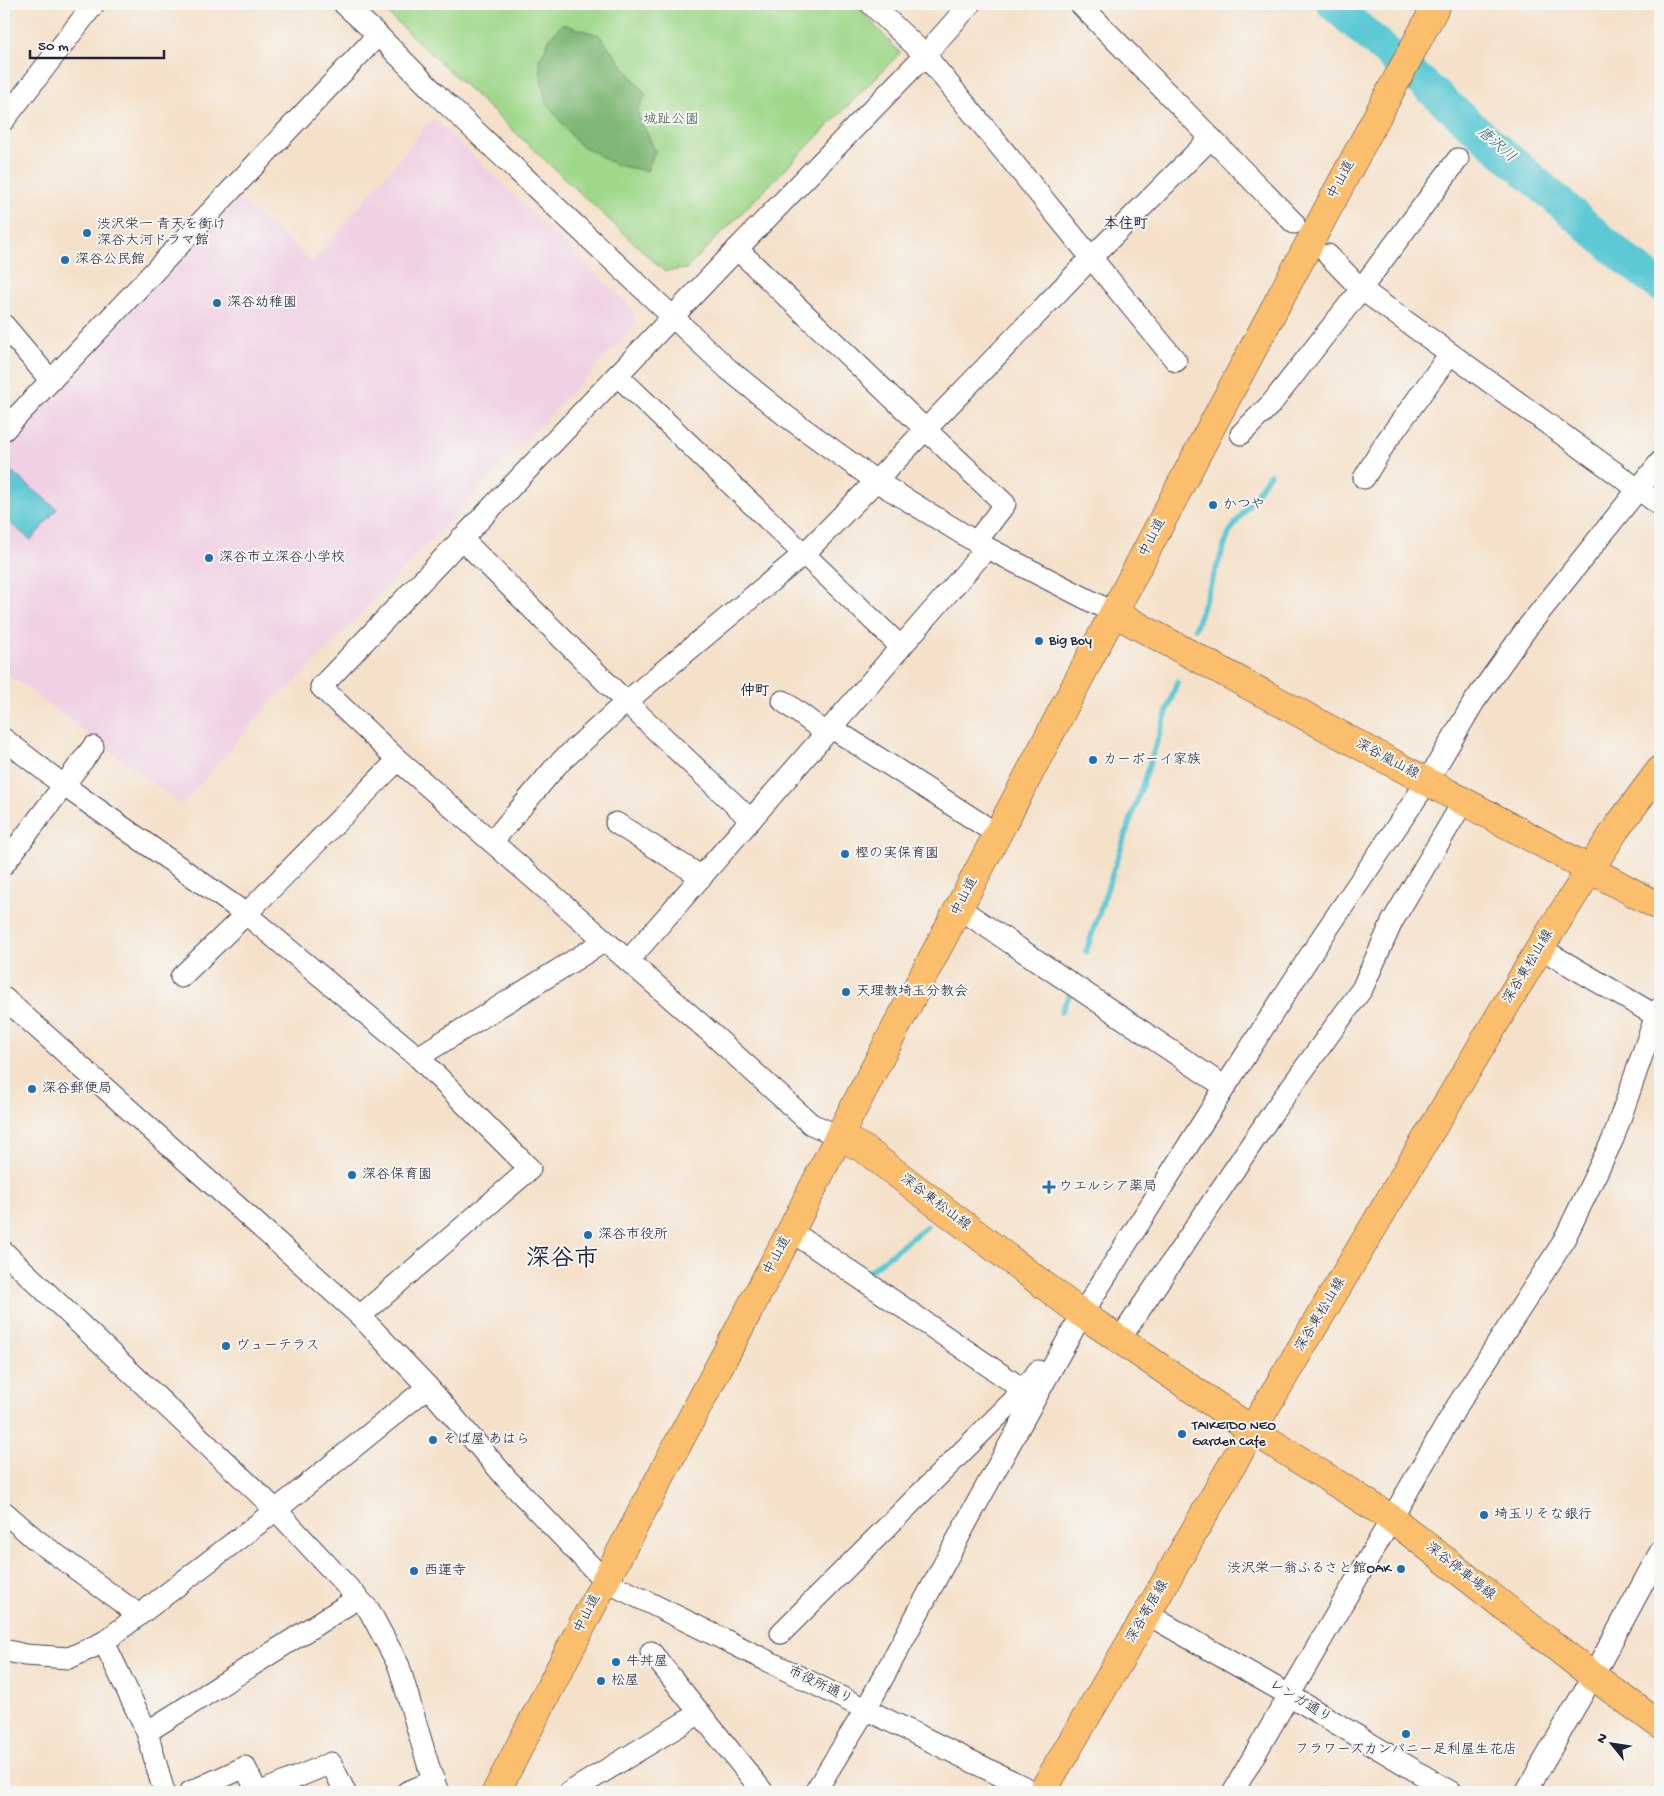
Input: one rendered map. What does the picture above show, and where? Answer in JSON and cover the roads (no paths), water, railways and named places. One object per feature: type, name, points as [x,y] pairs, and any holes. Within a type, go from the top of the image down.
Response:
[{"type":"main road","name":"中山道","points":[[496,1792],[1208,433],[1437,4]]},
{"type":"main road","name":"深谷嵐山線","points":[[1114,613],[1463,802],[1660,906]]},
{"type":"main road","name":"深谷東松山線","points":[[839,1136],[864,1149],[1082,1314],[1252,1430],[1540,948],[1616,829],[1660,770]]},
{"type":"main road","name":"深谷停車場線","points":[[1252,1430],[1391,1518],[1593,1676],[1660,1725]]},
{"type":"main road","name":"深谷寄居線","points":[[1042,1792],[1147,1614],[1252,1430]]},
{"type":"street","points":[[4,120],[11,96],[94,4]]},
{"type":"street","points":[[344,4],[728,369],[786,416],[876,481],[981,545],[1114,613]]},
{"type":"street","points":[[839,1136],[811,1124],[398,760],[321,687],[737,249],[925,55],[970,4]]},
{"type":"street","points":[[1080,4],[1294,223]]},
{"type":"street","points":[[876,5],[925,55],[1176,362]]},
{"type":"street","points":[[4,430],[378,35]]},
{"type":"street","points":[[492,842],[557,765],[626,702],[805,553],[1091,258],[1211,138]]},
{"type":"street","points":[[1241,434],[1271,404],[1361,289],[1458,159]]},
{"type":"street","points":[[628,961],[901,647],[981,545],[1005,504],[737,249]]},
{"type":"street","points":[[1328,256],[1361,289],[1660,505]]},
{"type":"street","points":[[4,325],[50,381]]},
{"type":"street","points":[[1364,478],[1386,442],[1450,354]]},
{"type":"street","points":[[618,375],[901,647]]},
{"type":"street","points":[[815,1792],[866,1709],[966,1522],[1082,1314],[1224,1087],[1322,936],[1427,782],[1474,702],[1527,628],[1660,462]]},
{"type":"street","points":[[461,538],[626,702],[751,820]]},
{"type":"street","points":[[783,701],[997,834]]},
{"type":"street","points":[[4,739],[63,785],[246,914],[418,1057],[530,1169],[360,1316]]},
{"type":"street","points":[[4,864],[63,785],[94,748]]},
{"type":"street","points":[[180,977],[246,914],[398,760]]},
{"type":"street","points":[[1120,1339],[1273,1112],[1362,989],[1392,922],[1463,802]]},
{"type":"street","points":[[616,823],[702,877]]},
{"type":"street","points":[[959,908],[1224,1087]]},
{"type":"street","points":[[418,1057],[605,941]]},
{"type":"street","points":[[1235,1792],[1289,1695],[1457,1406],[1562,1244],[1613,1139],[1659,1014],[1540,948]]},
{"type":"street","name":"市役所通り","points":[[4,998],[360,1316],[428,1387],[507,1480],[605,1581],[1034,1792]]},
{"type":"street","points":[[791,1231],[1024,1390]]},
{"type":"street","points":[[4,1252],[276,1510],[369,1610],[399,1666],[436,1787],[406,1792]]},
{"type":"street","points":[[781,1633],[1024,1390],[1082,1314]]},
{"type":"street","points":[[4,1650],[25,1655],[69,1658],[104,1642],[276,1510],[428,1387]]},
{"type":"street","points":[[4,1512],[35,1539],[139,1615]]},
{"type":"street","points":[[1526,1792],[1593,1676],[1660,1552]]},
{"type":"street","points":[[146,1732],[358,1598]]},
{"type":"street","name":"レンガ通り","points":[[1147,1614],[1289,1695],[1451,1792]]},
{"type":"street","points":[[104,1642],[146,1732],[164,1792]]},
{"type":"street","points":[[651,1652],[763,1792]]},
{"type":"street","points":[[570,1792],[700,1713]]},
{"type":"street","points":[[190,1792],[245,1767],[259,1792],[331,1763],[345,1792]]},
{"type":"water","points":[[5,466],[57,509],[31,540],[4,518]]},
{"type":"waterway","name":"唐沢川","points":[[1332,4],[1618,253],[1660,286]]},
{"type":"waterway","points":[[1195,628],[1229,533],[1270,474]]},
{"type":"waterway","points":[[1086,952],[1177,682]]},
{"type":"waterway","points":[[1061,1012],[1071,992]]},
{"type":"waterway","points":[[867,1273],[927,1226]]},
{"type":"place","name":"渋沢栄一 青天を衝け 深谷大河ドラマ館","points":[[87,233]]},
{"type":"place","name":"深谷公民館","points":[[65,260]]},
{"type":"place","name":"深谷幼稚園","points":[[217,303]]},
{"type":"place","name":"かつや","points":[[1213,505]]},
{"type":"place","name":"深谷市立深谷小学校","points":[[209,558]]},
{"type":"place","name":"Big Boy","points":[[1039,641]]},
{"type":"place","name":"カーボーイ家族","points":[[1093,760]]},
{"type":"place","name":"樫の実保育園","points":[[845,854]]},
{"type":"place","name":"天理教埼玉分教会","points":[[846,992]]},
{"type":"place","name":"深谷郵便局","points":[[32,1089]]},
{"type":"place","name":"深谷保育園","points":[[352,1175]]},
{"type":"place","name":"ウエルシア薬局","points":[[1049,1187]]},
{"type":"place","name":"深谷市役所","points":[[588,1235]]},
{"type":"place","name":"ヴューテラス","points":[[226,1346]]},
{"type":"place","name":"TAIKEIDO NEO Garden Cafe","points":[[1182,1434]]},
{"type":"place","name":"そば屋 あはら","points":[[433,1440]]},
{"type":"place","name":"埼玉りそな銀行","points":[[1484,1515]]},
{"type":"place","name":"渋沢栄一翁ふるさと館OAK","points":[[1401,1569]]},
{"type":"place","name":"西運寺","points":[[414,1571]]},
{"type":"place","name":"牛丼屋","points":[[616,1662]]},
{"type":"place","name":"松屋","points":[[601,1681]]},
{"type":"place","name":"フラワーズカンパニー足利屋生花店","points":[[1406,1734]]},
{"type":"district","name":"本住町","points":[[1126,225]]},
{"type":"district","name":"仲町","points":[[755,692]]},
{"type":"district","name":"深谷市","points":[[562,1260]]},
{"type":"park label","name":"城趾公園","points":[[671,120]]}]
